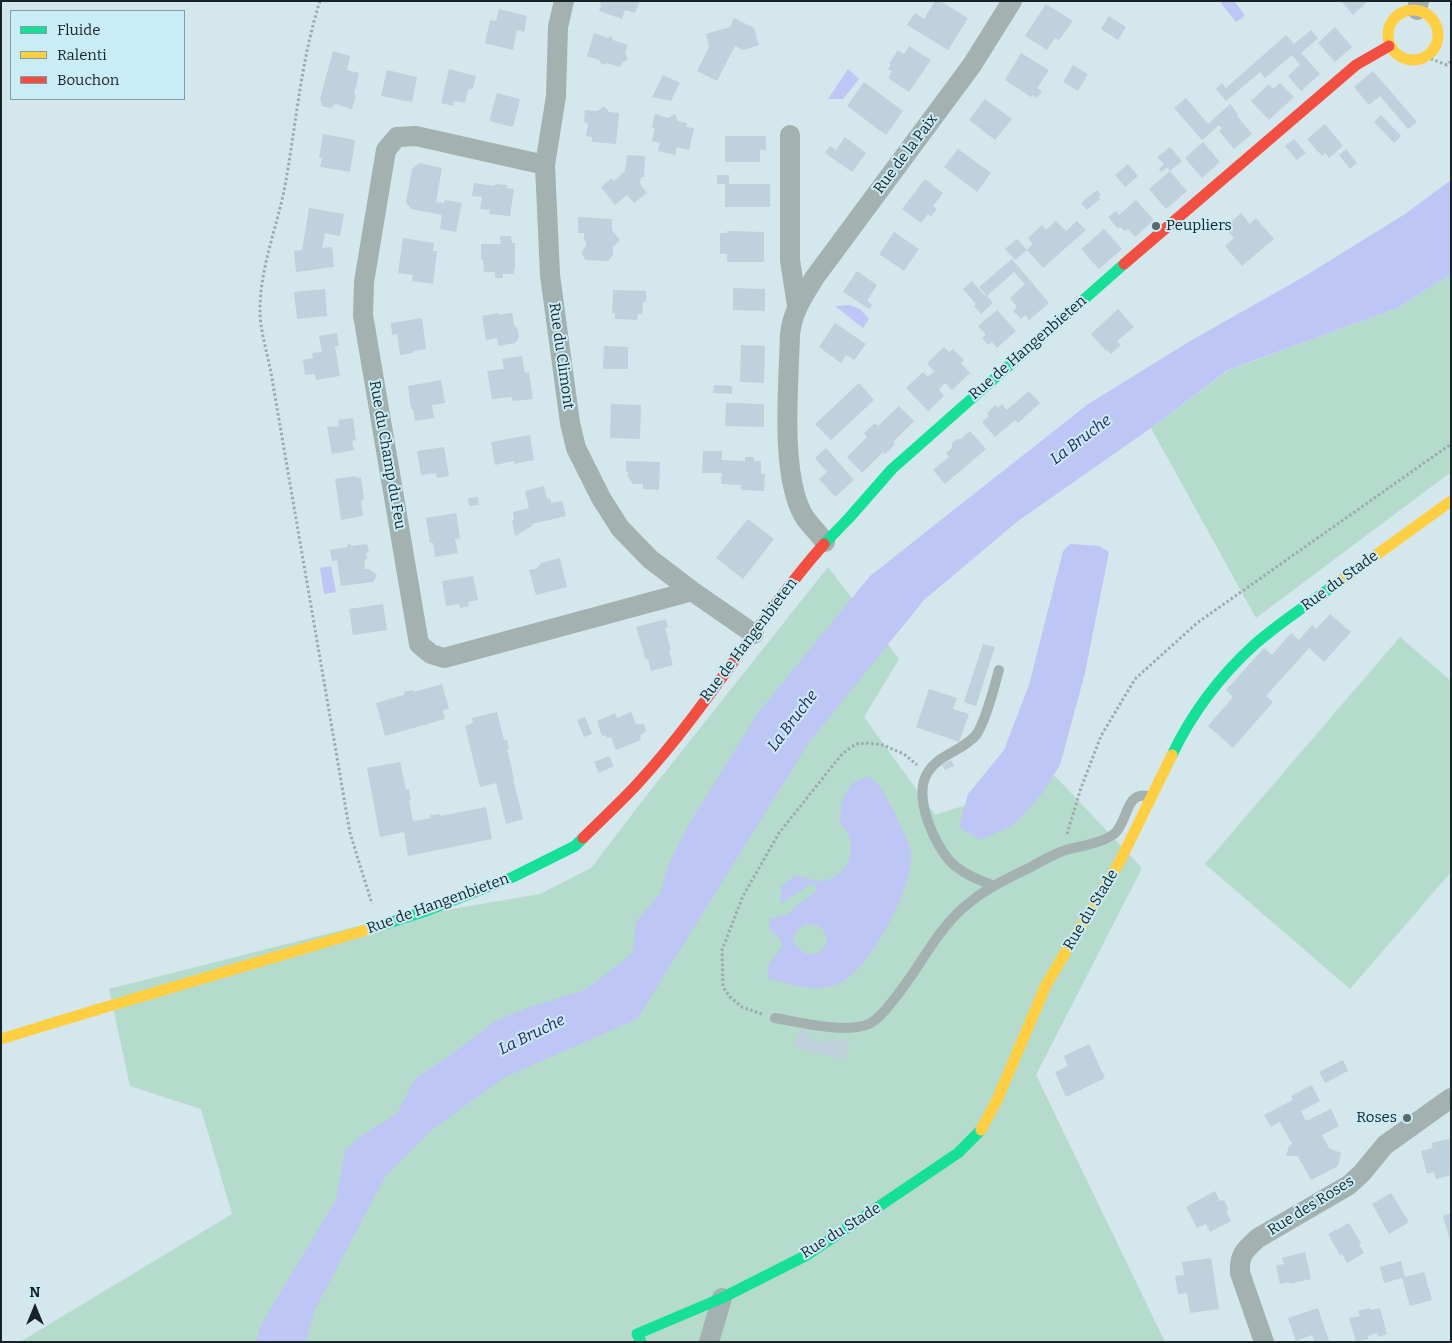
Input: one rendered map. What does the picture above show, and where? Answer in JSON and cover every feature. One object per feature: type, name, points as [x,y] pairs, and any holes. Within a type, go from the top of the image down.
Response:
[{"type":"street","name":"Rue du Climont","points":[[564,1],[558,27],[556,96],[545,165],[550,275],[570,423],[576,448],[600,498],[620,528],[650,559],[754,634]]},
{"type":"street","name":"Rue de la Paix","points":[[825,542],[805,517],[797,499],[790,463],[787,440],[792,319],[797,306],[821,269],[972,66],[1012,1]]},
{"type":"street","points":[[1410,6],[1426,14],[1433,20],[1438,29],[1438,39],[1434,50],[1426,57],[1416,61],[1405,60],[1389,46],[1388,35],[1390,25],[1396,17],[1410,6]]},
{"type":"street","points":[[1438,29],[1451,27]]},
{"type":"street","name":"Rue de Hangenbieten","points":[[1,1038],[426,911],[513,877],[574,846],[640,781],[684,727],[801,570],[892,469],[1104,281],[1356,65],[1389,46]]},
{"type":"street","name":"Rue de la Paix","points":[[790,135],[790,260],[797,306]]},
{"type":"street","name":"Rue du Champ du Feu","points":[[545,165],[416,136],[397,137],[386,150],[364,282],[363,315],[419,644],[431,654],[444,658],[692,591]]},
{"type":"street","name":"Rue du Stade","points":[[641,1342],[637,1334],[722,1298],[814,1250],[934,1170],[958,1153],[978,1134],[987,1121],[997,1100],[1046,985],[1120,861],[1184,730],[1213,688],[1254,645],[1451,501]]},
{"type":"street","name":"Rue des Roses","points":[[1264,1342],[1240,1273],[1239,1261],[1245,1249],[1258,1238],[1349,1185],[1362,1173],[1385,1145],[1451,1098]]},
{"type":"street","points":[[708,1342],[722,1298]]},
{"type":"lane","points":[[992,885],[966,874],[955,866],[942,852],[931,830],[923,804],[923,787],[927,773],[937,761],[966,745],[977,734],[999,670]]},
{"type":"lane","points":[[775,1018],[839,1028],[856,1028],[869,1024],[882,1014],[902,991],[940,934],[962,908],[992,885],[1062,852],[1098,841],[1114,833],[1120,827],[1133,798],[1138,795],[1152,797]]},
{"type":"path","points":[[320,1],[308,44],[284,192],[261,290],[261,325],[271,373],[350,833],[370,898],[381,926]]},
{"type":"path","points":[[1426,57],[1447,66],[1451,61]]},
{"type":"path","points":[[1062,852],[1101,736],[1135,679],[1197,623],[1451,444]]},
{"type":"path","points":[[775,1018],[742,1007],[730,998],[723,987],[722,950],[743,896],[779,833],[842,754],[856,744],[883,745],[904,754],[927,773]]},
{"type":"green space","points":[[1451,274],[1451,472],[1256,618],[1151,428],[1229,370],[1397,308]]},
{"type":"green space","points":[[828,567],[899,659],[864,717],[935,815],[1055,776],[1142,868],[1036,1075],[1165,1342],[20,1342],[232,1214],[201,1109],[130,1086],[109,989],[370,923],[540,894],[591,868]]},
{"type":"green space","points":[[1400,637],[1451,681],[1451,872],[1350,989],[1205,864]]},
{"type":"water","points":[[1223,1],[1234,1],[1245,15],[1244,17],[1236,22],[1221,3]]},
{"type":"water","points":[[848,69],[859,79],[843,99],[828,99]]},
{"type":"water","name":"La Bruche","points":[[1451,180],[1451,274],[1397,308],[1228,370],[1151,428],[1018,521],[924,600],[809,742],[637,1019],[505,1077],[434,1128],[386,1175],[314,1311],[306,1342],[256,1342],[261,1325],[336,1200],[345,1151],[361,1136],[397,1114],[415,1079],[459,1049],[495,1021],[530,1007],[585,990],[633,953],[636,922],[660,894],[668,866],[688,826],[758,713],[870,576],[1088,404],[1192,340],[1305,276],[1405,214]]},
{"type":"water","points":[[850,305],[860,309],[869,319],[863,328],[835,306]]},
{"type":"water","points":[[1070,544],[1099,546],[1109,552],[1085,673],[1060,765],[1043,792],[1014,825],[980,840],[959,827],[968,794],[1004,750],[1029,685],[1063,551]]},
{"type":"water","points":[[331,566],[336,592],[324,594],[320,568]]},
{"type":"water","points":[[868,776],[877,783],[909,845],[911,851],[910,866],[906,884],[898,904],[876,945],[850,976],[838,984],[830,987],[812,988],[767,978],[769,964],[783,945],[778,935],[769,929],[770,919],[786,915],[818,889],[812,883],[780,904],[782,885],[797,875],[824,881],[838,875],[850,858],[851,844],[848,832],[840,823],[842,801],[851,784]],"holes":[[[808,924],[820,927],[826,937],[826,945],[822,951],[815,954],[806,954],[797,947],[793,940],[798,930]]]},
{"type":"building","points":[[600,1],[640,1],[635,13],[625,10],[622,19],[599,11]]},
{"type":"building","points":[[935,1],[940,1],[968,18],[948,50],[907,25],[915,13],[924,19]]},
{"type":"building","points":[[1341,1],[1368,1],[1353,15]]},
{"type":"building","points":[[1046,4],[1073,21],[1059,40],[1055,38],[1047,50],[1025,36]]},
{"type":"building","points":[[499,9],[527,16],[524,32],[517,30],[513,50],[485,43],[490,20],[496,21]]},
{"type":"building","points":[[1109,16],[1126,27],[1118,40],[1101,29]]},
{"type":"building","points":[[734,18],[754,28],[759,45],[743,50],[735,46],[717,81],[697,71],[709,47],[706,34],[730,27]]},
{"type":"building","points":[[1335,27],[1352,47],[1335,62],[1318,43]]},
{"type":"building","points":[[1311,30],[1318,38],[1301,53],[1320,74],[1301,91],[1288,76],[1300,65],[1292,55],[1265,78],[1260,72],[1226,101],[1216,89],[1222,83],[1226,88],[1286,35],[1294,44]]},
{"type":"building","points":[[594,33],[608,38],[611,35],[613,40],[628,45],[625,53],[628,59],[620,67],[607,63],[602,65],[599,60],[587,56]]},
{"type":"building","points":[[909,46],[931,60],[909,92],[888,78],[892,71],[888,69],[898,50],[904,54]]},
{"type":"building","points":[[333,51],[350,56],[347,70],[359,73],[352,109],[335,104],[331,108],[322,106],[320,99]]},
{"type":"building","points":[[1021,53],[1049,70],[1037,88],[1042,91],[1037,98],[1033,95],[1031,97],[1005,80]]},
{"type":"building","points":[[1073,65],[1088,74],[1078,91],[1063,82]]},
{"type":"building","points":[[449,69],[476,76],[473,88],[468,90],[465,103],[454,101],[453,106],[441,103]]},
{"type":"building","points":[[387,70],[417,77],[412,102],[381,96]]},
{"type":"building","points":[[1373,71],[1417,122],[1408,129],[1380,96],[1369,105],[1354,87]]},
{"type":"building","points":[[663,75],[680,83],[671,101],[652,97]]},
{"type":"building","points":[[864,82],[903,111],[886,135],[847,106]]},
{"type":"building","points":[[1280,83],[1294,97],[1269,120],[1251,101],[1269,84],[1273,89]]},
{"type":"building","points":[[497,93],[520,99],[513,127],[489,121]]},
{"type":"building","points":[[1186,98],[1208,124],[1230,104],[1252,134],[1234,149],[1219,131],[1222,128],[1219,125],[1202,140],[1174,108]]},
{"type":"building","points":[[985,99],[1012,119],[995,140],[969,120]]},
{"type":"building","points":[[604,106],[609,112],[619,113],[616,144],[592,142],[592,137],[586,136],[588,123],[584,122],[585,110],[597,111]]},
{"type":"building","points":[[655,114],[668,118],[675,114],[678,121],[687,123],[686,127],[694,128],[689,150],[677,147],[675,155],[658,151],[660,143],[652,141],[655,128],[652,127]]},
{"type":"building","points":[[1381,115],[1401,136],[1394,143],[1374,122]]},
{"type":"building","points":[[1325,124],[1343,146],[1329,158],[1325,153],[1322,156],[1307,139]]},
{"type":"building","points":[[323,134],[355,140],[350,172],[320,167],[322,158],[319,157]]},
{"type":"building","points":[[725,136],[766,136],[766,150],[760,150],[760,162],[725,162]]},
{"type":"building","points":[[845,137],[866,153],[852,172],[825,153],[830,146],[836,150]]},
{"type":"building","points":[[1294,139],[1306,153],[1297,160],[1285,146]]},
{"type":"building","points":[[1203,142],[1220,162],[1202,178],[1185,158]]},
{"type":"building","points":[[1170,147],[1182,161],[1170,171],[1167,167],[1161,172],[1159,169],[1164,164],[1157,157]]},
{"type":"building","points":[[958,149],[991,173],[977,192],[944,167]]},
{"type":"building","points":[[1346,149],[1357,163],[1350,169],[1339,155]]},
{"type":"building","points":[[627,155],[645,156],[644,177],[641,177],[640,184],[647,193],[634,203],[627,195],[615,205],[601,187],[612,178],[614,181],[625,171]]},
{"type":"building","points":[[419,163],[442,168],[436,202],[444,203],[445,200],[462,203],[456,232],[440,229],[442,215],[411,209],[406,202],[412,169]]},
{"type":"building","points":[[1128,164],[1138,176],[1125,187],[1115,175]]},
{"type":"building","points":[[1170,171],[1187,191],[1166,209],[1149,189]]},
{"type":"building","points":[[717,175],[729,175],[729,184],[770,184],[770,207],[725,207],[725,184],[717,184]]},
{"type":"building","points":[[925,179],[943,193],[933,206],[937,209],[931,217],[928,214],[921,223],[902,209]]},
{"type":"building","points":[[474,183],[495,186],[495,184],[507,185],[507,188],[514,189],[510,216],[489,214],[490,210],[480,209],[482,197],[472,196]]},
{"type":"building","points":[[1097,190],[1101,195],[1098,197],[1100,199],[1087,210],[1081,203]]},
{"type":"building","points":[[1136,200],[1154,220],[1135,237],[1128,229],[1125,231],[1120,227],[1118,229],[1108,217],[1116,211],[1119,215]]},
{"type":"building","points":[[309,208],[344,214],[340,236],[325,233],[322,248],[332,247],[334,267],[296,272],[294,251],[302,250]]},
{"type":"building","points":[[1241,213],[1250,224],[1256,218],[1274,239],[1242,266],[1225,246],[1234,238],[1225,227]]},
{"type":"building","points":[[578,217],[612,219],[612,230],[620,240],[613,247],[613,255],[608,261],[586,260],[581,253],[586,246],[586,241],[584,241],[584,233],[578,233]]},
{"type":"building","points":[[1056,221],[1066,231],[1077,221],[1086,230],[1043,268],[1027,250],[1033,244],[1028,238],[1042,225],[1046,230]]},
{"type":"building","points":[[1104,229],[1122,249],[1099,269],[1081,249]]},
{"type":"building","points":[[727,231],[764,232],[764,262],[727,262],[727,254],[720,254],[720,233],[727,233]]},
{"type":"building","points":[[894,232],[919,249],[904,271],[879,254]]},
{"type":"building","points":[[500,236],[511,236],[512,243],[515,243],[515,270],[514,274],[503,274],[503,278],[495,278],[495,272],[484,272],[483,260],[481,260],[481,244],[501,244]]},
{"type":"building","points":[[403,238],[434,243],[433,251],[437,251],[433,284],[412,281],[413,275],[398,273]]},
{"type":"building","points":[[1017,239],[1027,250],[1015,260],[1005,249]]},
{"type":"building","points":[[1012,259],[1049,303],[1029,320],[1025,315],[1021,319],[1013,311],[1017,307],[1010,298],[1025,284],[1014,272],[987,296],[993,303],[981,314],[974,306],[976,304],[963,289],[972,281],[985,296],[979,287]]},
{"type":"building","points":[[857,271],[877,285],[867,301],[872,305],[869,309],[843,292]]},
{"type":"building","points":[[733,288],[765,289],[765,311],[733,310]]},
{"type":"building","points":[[325,289],[327,316],[297,319],[294,292]]},
{"type":"building","points":[[613,290],[646,291],[646,302],[643,302],[642,314],[638,314],[637,320],[615,319],[615,313],[612,313]]},
{"type":"building","points":[[1118,309],[1134,327],[1117,341],[1121,345],[1111,354],[1091,334]]},
{"type":"building","points":[[997,310],[1016,331],[997,348],[992,342],[988,345],[982,338],[986,335],[978,326]]},
{"type":"building","points":[[499,313],[499,315],[512,313],[519,337],[515,343],[498,346],[497,338],[486,340],[482,316]]},
{"type":"building","points":[[422,318],[426,349],[400,355],[397,334],[392,335],[391,323]]},
{"type":"building","points":[[835,323],[866,344],[854,360],[846,355],[841,363],[819,347]]},
{"type":"building","points":[[337,333],[339,346],[335,346],[340,376],[316,380],[315,374],[305,375],[303,360],[313,358],[312,353],[322,352],[319,336]]},
{"type":"building","points":[[741,345],[765,346],[764,383],[740,382]]},
{"type":"building","points":[[604,346],[628,347],[628,369],[603,369]]},
{"type":"building","points":[[944,347],[949,352],[953,349],[964,360],[961,363],[970,373],[952,390],[945,383],[939,389],[944,396],[928,411],[906,388],[923,372],[928,377],[934,371],[927,363]]},
{"type":"building","points":[[522,356],[525,373],[529,372],[533,399],[513,401],[512,397],[492,399],[487,371],[504,369],[502,359]]},
{"type":"building","points":[[441,380],[445,403],[432,405],[434,418],[415,421],[413,409],[411,409],[408,386]]},
{"type":"building","points":[[859,383],[874,400],[831,440],[815,424]]},
{"type":"building","points":[[714,385],[732,386],[732,394],[713,393]]},
{"type":"building","points":[[1029,391],[1040,403],[1018,423],[1015,420],[995,437],[982,422],[989,416],[987,413],[995,405],[998,408],[1002,404],[1007,410]]},
{"type":"building","points":[[726,403],[764,404],[764,427],[725,426]]},
{"type":"building","points":[[611,404],[641,405],[640,439],[610,438]]},
{"type":"building","points":[[899,406],[914,421],[893,442],[895,444],[885,454],[883,452],[862,473],[847,457],[867,437],[864,433],[875,423],[878,426]]},
{"type":"building","points":[[353,418],[356,440],[352,441],[354,450],[332,454],[327,427],[339,426],[338,420]]},
{"type":"building","points":[[970,431],[986,449],[945,484],[933,470],[949,457],[946,453],[952,448],[952,443],[957,439],[961,439]]},
{"type":"building","points":[[530,435],[534,460],[514,464],[514,461],[495,465],[491,442]]},
{"type":"building","points":[[444,447],[449,476],[437,478],[436,473],[421,475],[417,451]]},
{"type":"building","points":[[826,448],[854,480],[835,497],[819,479],[827,472],[815,458]]},
{"type":"building","points":[[703,451],[722,451],[722,460],[745,461],[745,457],[754,457],[754,461],[761,461],[761,474],[765,474],[764,491],[741,490],[741,485],[721,484],[722,473],[702,473]]},
{"type":"building","points":[[626,461],[660,462],[659,490],[643,489],[643,484],[633,484],[628,477],[628,472],[626,472]]},
{"type":"building","points":[[356,476],[357,478],[361,477],[364,499],[361,500],[363,516],[341,520],[335,479]]},
{"type":"building","points":[[544,486],[547,499],[550,498],[551,503],[562,501],[566,516],[532,524],[532,526],[515,536],[512,521],[514,520],[513,512],[529,508],[525,491]]},
{"type":"building","points":[[478,497],[479,505],[469,506],[468,498]]},
{"type":"building","points":[[456,513],[460,538],[455,539],[458,553],[435,557],[433,543],[430,543],[426,518]]},
{"type":"building","points":[[748,519],[774,539],[743,579],[716,558]]},
{"type":"building","points":[[348,543],[352,546],[367,544],[369,552],[366,553],[365,569],[369,569],[377,575],[373,582],[341,586],[337,560],[332,561],[330,550],[347,547]]},
{"type":"building","points":[[560,558],[567,587],[536,595],[529,570],[536,569],[541,563]]},
{"type":"building","points":[[473,576],[478,600],[468,602],[469,606],[460,608],[459,604],[446,606],[442,581]]},
{"type":"building","points":[[383,604],[387,630],[353,635],[349,609]]},
{"type":"building","points":[[1330,614],[1351,632],[1324,662],[1309,648],[1266,696],[1273,702],[1233,748],[1208,726],[1233,697],[1226,690],[1264,648],[1272,655],[1291,633],[1299,640],[1312,625],[1316,629]]},
{"type":"building","points":[[666,619],[668,627],[665,628],[673,665],[651,671],[636,627]]},
{"type":"building","points":[[983,644],[995,647],[976,706],[964,702]]},
{"type":"building","points":[[442,684],[449,709],[443,710],[445,719],[385,736],[376,703],[404,695],[404,692],[413,690],[414,692]]},
{"type":"building","points":[[929,689],[957,698],[953,709],[969,714],[959,742],[916,727]]},
{"type":"building","points":[[497,712],[504,740],[507,740],[513,779],[523,819],[506,824],[496,783],[480,787],[465,726],[473,723],[472,718]]},
{"type":"building","points":[[631,712],[636,724],[644,724],[646,731],[640,736],[641,740],[616,750],[611,737],[602,736],[597,721],[615,713],[617,718]]},
{"type":"building","points":[[585,717],[592,734],[584,737],[577,720]]},
{"type":"building","points":[[609,756],[614,766],[599,773],[594,762]]},
{"type":"building","points":[[951,760],[954,766],[945,770],[942,765]]},
{"type":"building","points":[[400,762],[406,790],[409,789],[413,821],[431,818],[430,815],[440,814],[440,816],[486,807],[492,839],[408,856],[404,832],[380,837],[367,768]]},
{"type":"building","points":[[799,1029],[810,1032],[808,1038],[828,1043],[830,1038],[849,1042],[845,1060],[794,1047]]},
{"type":"building","points":[[1089,1044],[1105,1078],[1066,1097],[1055,1072],[1068,1066],[1064,1056]]},
{"type":"building","points":[[1343,1060],[1348,1071],[1325,1083],[1319,1072]]},
{"type":"building","points":[[1312,1085],[1320,1101],[1301,1111],[1306,1121],[1331,1109],[1339,1126],[1322,1135],[1329,1148],[1341,1153],[1338,1166],[1311,1180],[1298,1156],[1286,1156],[1289,1146],[1292,1144],[1280,1122],[1271,1127],[1264,1115],[1293,1100],[1291,1096]]},
{"type":"building","points":[[1451,1140],[1451,1175],[1436,1179],[1434,1172],[1427,1174],[1421,1151],[1433,1148],[1431,1143]]},
{"type":"building","points":[[1215,1191],[1220,1201],[1224,1200],[1229,1210],[1226,1211],[1231,1221],[1210,1232],[1206,1224],[1197,1228],[1186,1207]]},
{"type":"building","points":[[1391,1193],[1409,1222],[1389,1234],[1372,1204]]},
{"type":"building","points":[[1451,1213],[1451,1240],[1450,1240],[1443,1216]]},
{"type":"building","points":[[1349,1223],[1361,1243],[1359,1244],[1364,1253],[1347,1263],[1328,1234]]},
{"type":"building","points":[[1305,1252],[1311,1279],[1280,1284],[1276,1266],[1284,1264],[1282,1258]]},
{"type":"building","points":[[1211,1258],[1219,1309],[1190,1313],[1187,1293],[1178,1294],[1175,1276],[1184,1275],[1182,1262]]},
{"type":"building","points":[[1401,1261],[1405,1277],[1424,1272],[1432,1300],[1410,1306],[1402,1278],[1384,1283],[1380,1267]]},
{"type":"building","points":[[1318,1308],[1329,1341],[1314,1342],[1312,1335],[1296,1341],[1288,1318]]},
{"type":"building","points":[[1370,1308],[1371,1310],[1380,1308],[1387,1334],[1378,1337],[1377,1333],[1368,1336],[1368,1339],[1356,1342],[1349,1318],[1360,1316],[1358,1311]]},
{"type":"traffic: fast","points":[[824,544],[892,469],[1124,264]]},
{"type":"traffic: fast","points":[[1172,755],[1188,724],[1218,682],[1230,669],[1254,645],[1275,628],[1343,579]]},
{"type":"traffic: fast","points":[[382,925],[426,911],[513,877],[575,846],[583,838]]},
{"type":"traffic: fast","points":[[641,1342],[637,1334],[722,1298],[807,1255],[958,1153],[981,1130]]},
{"type":"traffic: slow","points":[[1408,10],[1418,10],[1431,17],[1438,30],[1438,35],[1438,40],[1431,53],[1418,60],[1408,60],[1399,56],[1392,49],[1388,40],[1388,30],[1392,21],[1399,14],[1408,10]]},
{"type":"traffic: slow","points":[[1343,579],[1451,501]]},
{"type":"traffic: slow","points":[[981,1130],[997,1100],[1046,985],[1120,861],[1172,755]]},
{"type":"traffic: slow","points":[[1,1039],[382,925]]},
{"type":"traffic: jam","points":[[1124,264],[1356,65],[1389,46]]},
{"type":"traffic: jam","points":[[583,838],[633,788],[688,724],[777,602],[824,544]]},
{"type":"place","name":"Peupliers","points":[[1156,226]]},
{"type":"place","name":"Roses","points":[[1407,1118]]}]
